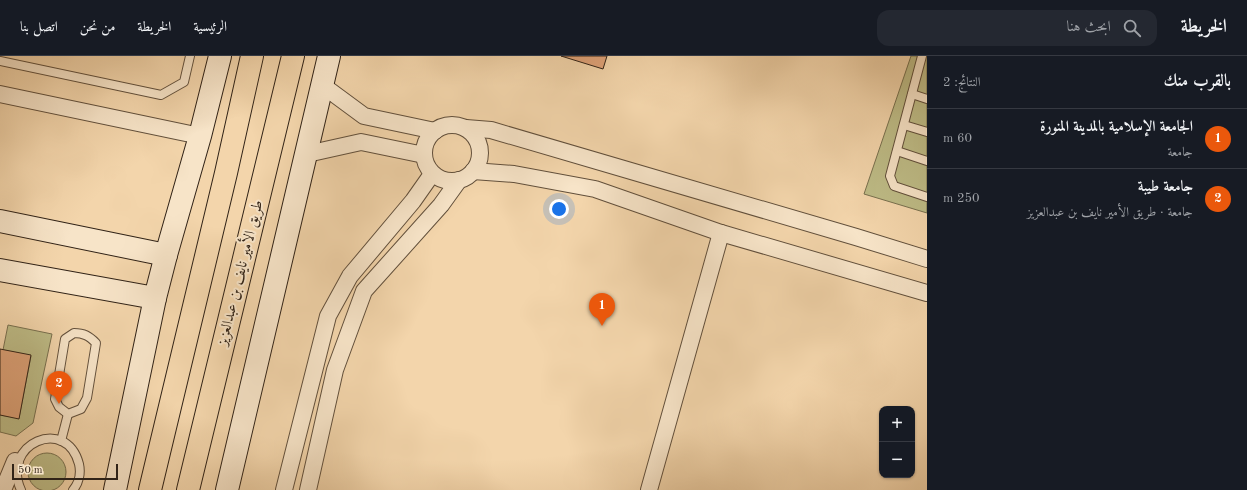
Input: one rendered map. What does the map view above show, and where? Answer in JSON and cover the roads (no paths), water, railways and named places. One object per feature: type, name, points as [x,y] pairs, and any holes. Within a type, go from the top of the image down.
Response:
[{"type":"highway","points":[[150,490],[226,173],[252,56]]},
{"type":"highway","name":"طريق الأمير نايف بن عبدالعزيز","points":[[188,490],[293,56]]},
{"type":"main road","points":[[115,490],[155,298],[200,136],[220,56]]},
{"type":"main road","points":[[227,490],[329,56]]},
{"type":"main road","points":[[0,221],[166,255]]},
{"type":"main road","points":[[0,270],[155,298]]},
{"type":"street","points":[[322,86],[364,116],[435,131]]},
{"type":"street","points":[[0,94],[200,136]]},
{"type":"street","points":[[466,128],[473,134],[478,142],[480,151],[479,160],[470,175],[453,182],[444,181],[432,174],[428,170],[424,161],[425,142],[430,134],[447,125],[491,130],[927,259]]},
{"type":"street","points":[[307,154],[361,142],[424,155]]},
{"type":"street","points":[[473,172],[514,174],[595,189],[721,233],[927,293]]},
{"type":"street","points":[[284,490],[328,316],[350,276],[413,201],[432,174]]},
{"type":"street","points":[[308,490],[336,370],[364,291],[441,205],[459,180]]},
{"type":"street","points":[[649,490],[721,233]]},
{"type":"street","points":[[3,490],[15,461]]},
{"type":"lane","points":[[0,61],[161,95],[184,82],[190,56]]},
{"type":"lane","points":[[922,56],[924,66],[912,94],[890,176],[894,186],[927,197]]},
{"type":"lane","points":[[912,94],[927,99]]},
{"type":"lane","points":[[904,125],[927,132]]},
{"type":"lane","points":[[897,151],[927,161]]},
{"type":"lane","points":[[74,333],[82,333],[90,337],[96,343],[87,398],[80,409],[68,414],[59,407],[55,399],[62,357],[66,339],[74,333]]},
{"type":"lane","points":[[61,441],[68,414]]},
{"type":"lane","points":[[21,490],[16,483],[14,472],[15,461],[20,451],[29,443],[39,439],[51,438],[61,441],[71,448],[77,456],[79,477],[73,490]]},
{"type":"place","name":"الجامعة الإسلامية بالمدينة المنورة","points":[[602,326]]},
{"type":"place","name":"جامعة طيبة","points":[[59,404]]}]
